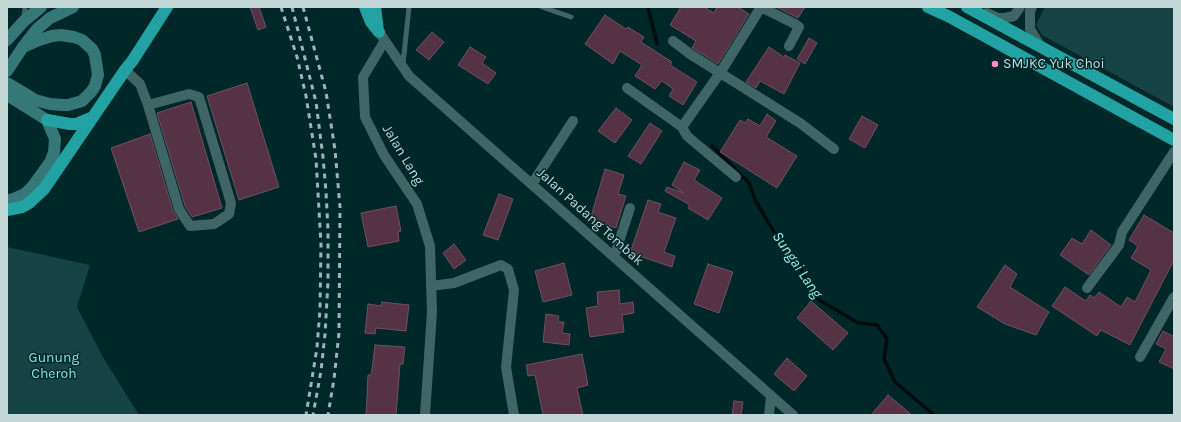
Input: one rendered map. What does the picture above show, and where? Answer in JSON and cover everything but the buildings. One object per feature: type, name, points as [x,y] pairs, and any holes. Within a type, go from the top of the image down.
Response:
[{"type":"highway","points":[[7,210],[22,207],[37,197],[44,189],[133,60],[167,7]]},
{"type":"highway","points":[[365,7],[371,22],[382,37]]},
{"type":"highway","points":[[375,7],[382,37]]},
{"type":"highway","points":[[928,7],[1174,140]]},
{"type":"highway","points":[[972,10],[1174,119]]},
{"type":"highway","points":[[47,120],[76,124],[93,117]]},
{"type":"main road","points":[[7,35],[41,7]]},
{"type":"main road","points":[[7,71],[37,28],[50,18],[73,7]]},
{"type":"main road","points":[[7,83],[35,100],[63,106],[68,106],[82,101],[95,86],[98,75],[95,55],[92,49],[82,40],[61,35],[52,36],[23,47]]},
{"type":"main road","points":[[7,95],[47,120],[56,139],[51,161],[33,186],[25,194],[11,200],[7,200]]},
{"type":"street","points":[[682,127],[720,73],[761,7],[796,24],[800,28],[789,46]]},
{"type":"street","points":[[972,10],[987,13],[998,18],[1005,18],[1014,16],[1020,7]]},
{"type":"street","points":[[1032,7],[1030,15],[1030,30],[1041,47]]},
{"type":"street","name":"Jalan Padang Tembak","points":[[382,37],[402,68],[409,76],[793,415]]},
{"type":"street","name":"Jalan Lang","points":[[382,37],[363,77],[365,117],[384,155],[418,204],[430,246],[432,312],[425,415]]},
{"type":"street","points":[[672,41],[690,54],[800,123],[834,150]]},
{"type":"street","points":[[125,70],[140,84],[148,105],[179,209],[190,226],[214,224],[229,214],[231,203],[200,97],[189,94],[148,105]]},
{"type":"street","points":[[627,88],[682,127],[687,136],[736,177]]},
{"type":"street","points":[[532,184],[573,121]]},
{"type":"street","points":[[1087,288],[1119,245],[1122,232],[1174,152]]},
{"type":"street","points":[[614,257],[630,208]]},
{"type":"street","points":[[431,286],[454,283],[501,265],[508,269],[514,290],[506,367],[514,415]]},
{"type":"street","points":[[1140,357],[1174,297]]},
{"type":"street","points":[[769,415],[771,396]]},
{"type":"lane","points":[[22,22],[25,7]]},
{"type":"lane","points":[[402,68],[409,7]]},
{"type":"lane","points":[[542,7],[571,17]]},
{"type":"green space","points":[[1045,7],[1174,7],[1174,107],[1042,35],[1036,25]]},
{"type":"green space","name":"Gunung Cheroh","points":[[7,247],[90,265],[77,307],[104,359],[139,415],[7,415]]},
{"type":"waterway","name":"Sungai Lang","points":[[648,7],[657,44]]},
{"type":"waterway","name":"Sungai Lang","points":[[712,146],[749,183],[756,202],[779,240],[799,265],[816,298],[858,323],[877,325],[887,339],[884,359],[895,382],[934,415]]},
{"type":"railway","points":[[281,7],[297,57],[306,96],[316,159],[321,244],[320,309],[317,348],[306,415]]},
{"type":"railway","points":[[292,7],[316,102],[323,157],[328,230],[328,282],[325,334],[321,371],[313,415]]},
{"type":"railway","points":[[303,7],[326,92],[335,150],[340,207],[339,333],[328,415]]},
{"type":"place","name":"SMJKC Yuk Choi","points":[[995,64]]}]
